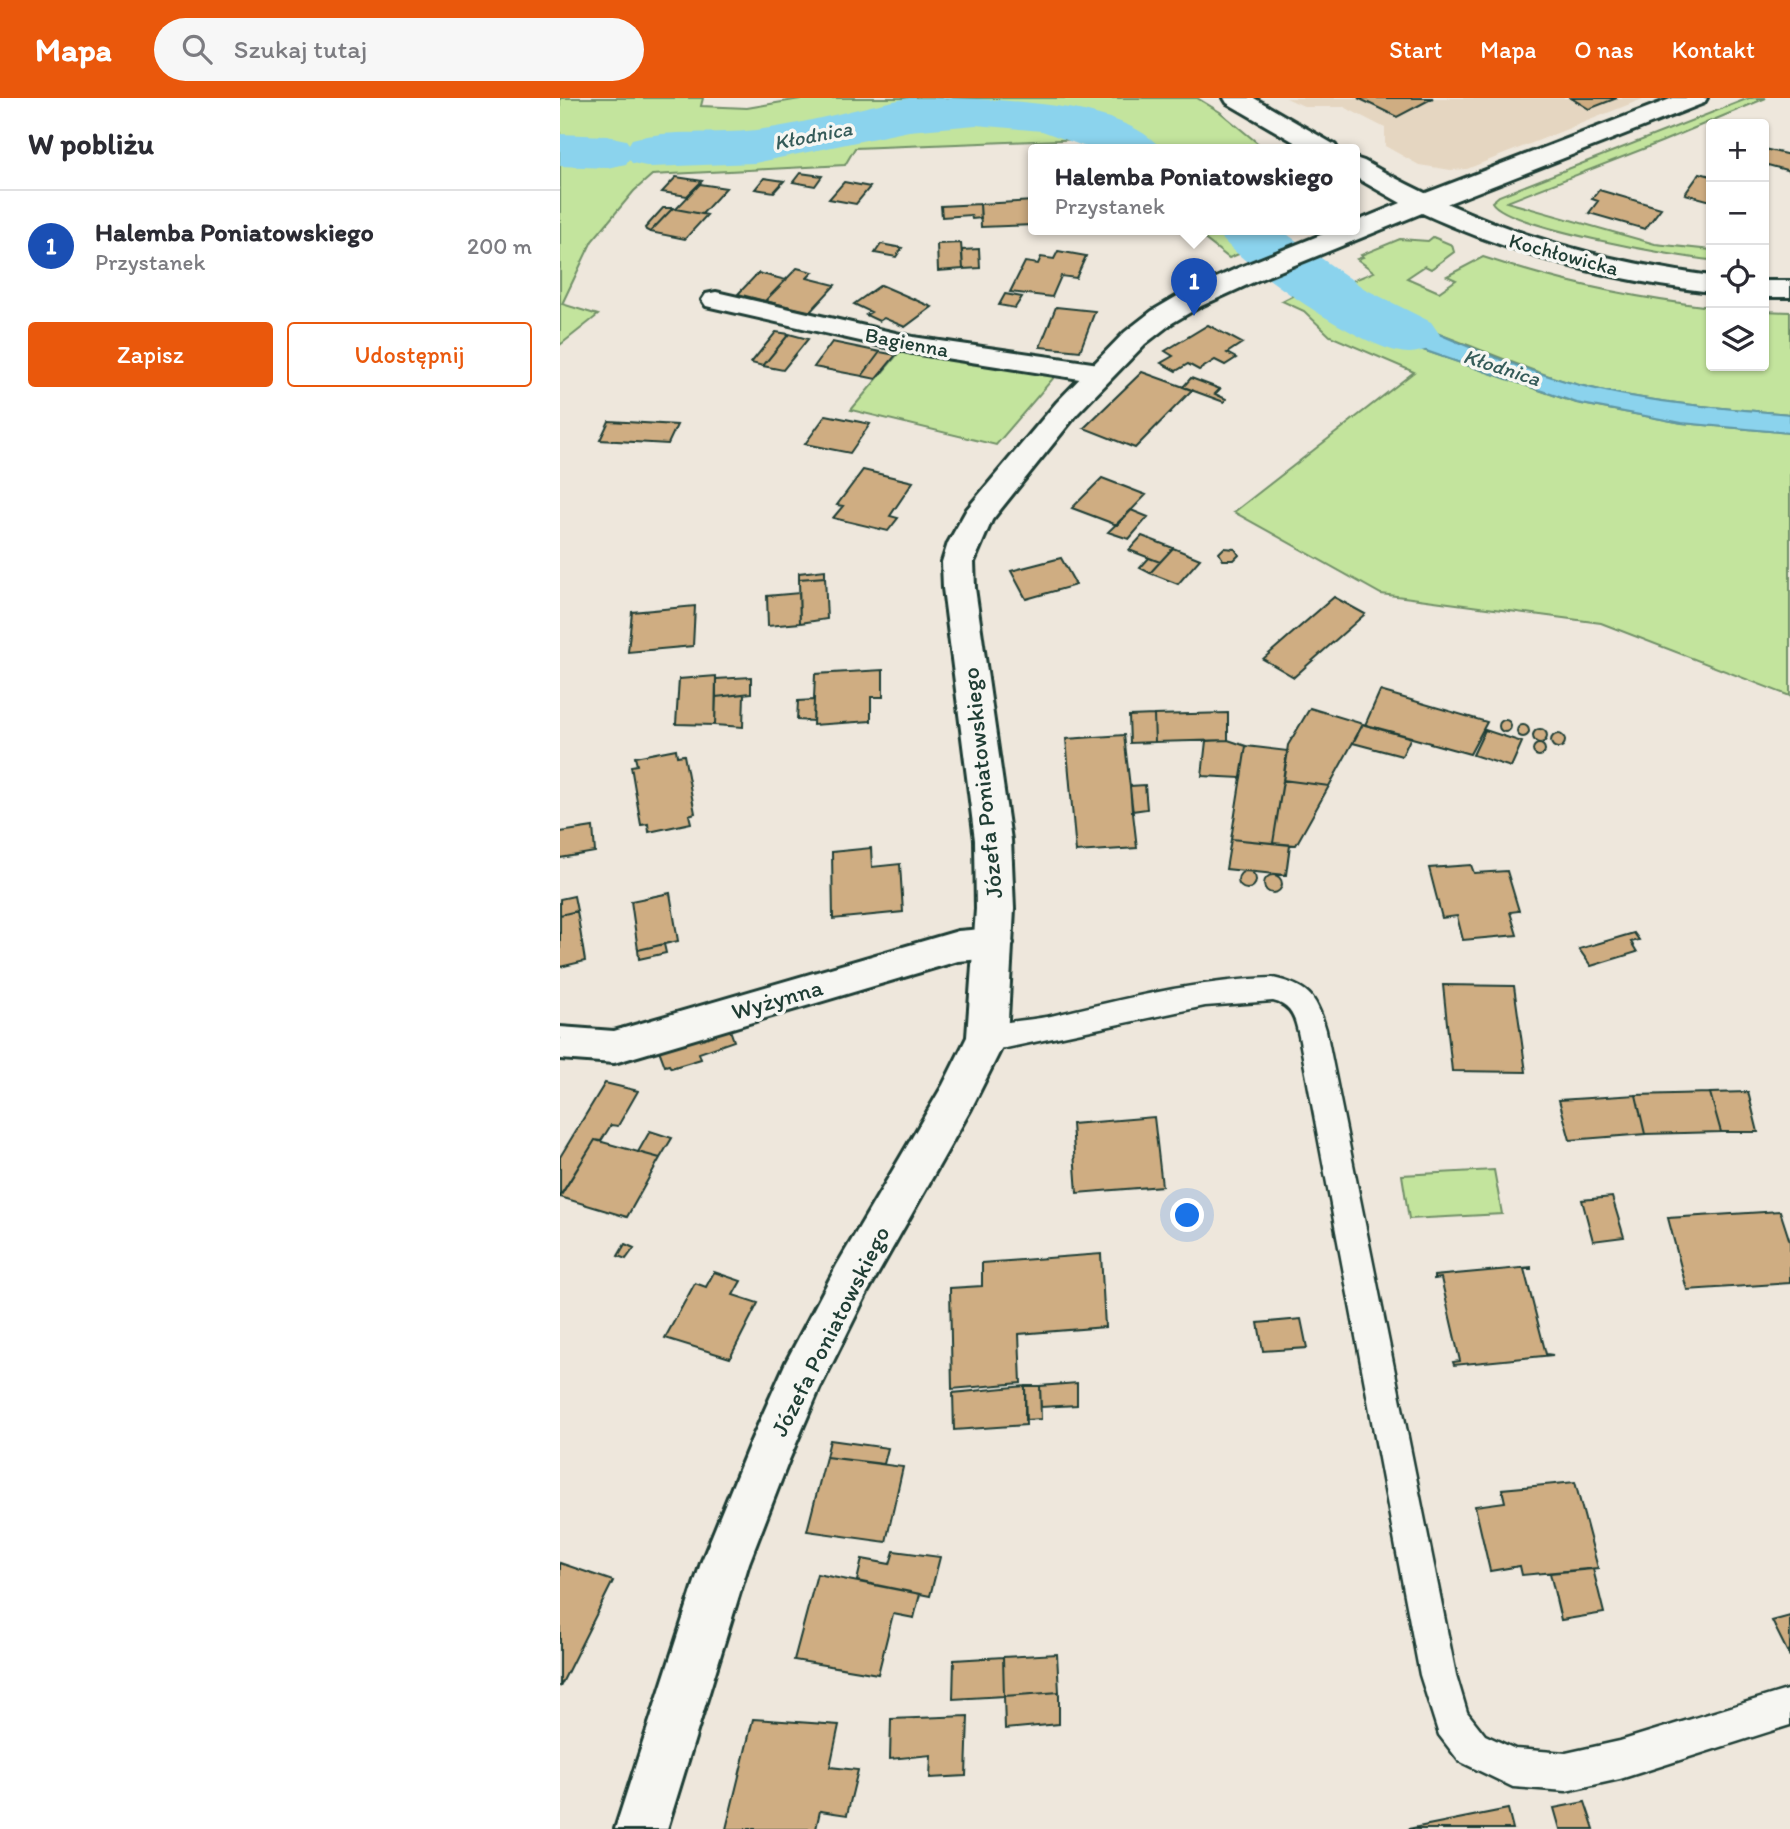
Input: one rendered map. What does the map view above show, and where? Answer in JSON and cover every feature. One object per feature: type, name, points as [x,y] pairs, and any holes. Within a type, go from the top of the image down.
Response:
[{"type":"street","points":[[1236,98],[1316,144]]},
{"type":"street","name":"Józefa Poniatowskiego","points":[[1360,229],[1695,98]]},
{"type":"street","name":"Kochłowicka","points":[[1360,169],[1422,204],[1478,229],[1534,249],[1597,266],[1706,283]]},
{"type":"street","name":"Józefa Poniatowskiego","points":[[641,1829],[725,1563],[771,1447],[802,1377],[852,1279],[957,1097],[987,1037],[994,943],[993,840],[959,588],[958,562],[964,543],[978,516],[1000,486],[1099,373],[1162,317],[1248,274],[1346,235]]},
{"type":"street","points":[[1769,289],[1790,289]]},
{"type":"street","name":"Bagienna","points":[[716,300],[913,345],[1099,373]]},
{"type":"street","name":"Wyżynna","points":[[560,1043],[614,1048],[958,946],[994,943]]},
{"type":"lane","points":[[987,1037],[1024,1034],[1085,1019],[1252,988],[1290,992],[1300,1001],[1306,1012],[1320,1073],[1438,1675],[1452,1722],[1472,1748],[1513,1768],[1566,1772],[1620,1760],[1790,1707]]},
{"type":"shaded area","points":[[1286,98],[1645,98],[1467,169],[1451,170],[1419,165],[1385,146],[1385,128],[1344,107],[1306,107]]},
{"type":"green space","points":[[560,98],[703,98],[701,106],[747,108],[806,98],[1197,98],[1220,112],[1259,144],[1088,144],[1087,139],[855,148],[845,165],[652,175],[634,191],[592,241],[562,304],[598,315],[560,345]]},
{"type":"green space","points":[[1749,98],[1766,98],[1716,119],[1706,119],[1706,123],[1661,142],[1507,202],[1655,244],[1706,249],[1706,259],[1631,247],[1559,231],[1504,212],[1492,202],[1499,196]]},
{"type":"green space","points":[[1199,235],[1240,235],[1256,247],[1229,258]]},
{"type":"green space","points":[[1433,237],[1452,245],[1454,252],[1431,269],[1425,266],[1407,278],[1439,292],[1456,280],[1447,276],[1483,257],[1596,288],[1706,306],[1706,371],[1769,371],[1769,311],[1790,312],[1790,414],[1650,399],[1568,382],[1391,314],[1354,297],[1319,275],[1340,286],[1374,272],[1357,259],[1363,257],[1361,255],[1400,239],[1428,241]]},
{"type":"green space","points":[[1306,289],[1361,323],[1400,342],[1576,403],[1682,423],[1790,433],[1790,696],[1601,623],[1381,594],[1234,512],[1414,372],[1330,336],[1304,311],[1282,301]]},
{"type":"green space","points":[[902,349],[1056,375],[996,445],[851,410]]},
{"type":"green space","points":[[1494,1170],[1502,1214],[1409,1219],[1402,1175]]},
{"type":"water","points":[[1319,275],[1383,310],[1531,370],[1595,389],[1650,399],[1790,414],[1790,433],[1682,423],[1577,403],[1400,342],[1361,323],[1299,283]]},
{"type":"building","points":[[1358,98],[1433,98],[1397,117]]},
{"type":"building","points":[[1571,98],[1617,98],[1589,109]]},
{"type":"building","points":[[1769,150],[1790,155],[1790,171],[1769,165]]},
{"type":"building","points":[[800,173],[822,176],[815,186],[793,182]]},
{"type":"building","points":[[1700,173],[1706,175],[1706,200],[1685,194]]},
{"type":"building","points":[[676,177],[702,181],[687,196],[662,192]]},
{"type":"building","points":[[764,178],[784,181],[774,192],[755,189]]},
{"type":"building","points":[[844,182],[870,187],[856,204],[829,199]]},
{"type":"building","points":[[700,184],[726,188],[702,214],[676,209]]},
{"type":"building","points":[[1599,190],[1661,208],[1645,229],[1589,213],[1598,201],[1592,199]]},
{"type":"building","points":[[1028,201],[1028,225],[981,227],[980,204]]},
{"type":"building","points":[[980,204],[981,218],[972,219],[971,215],[942,217],[941,206]]},
{"type":"building","points":[[663,208],[673,208],[650,232],[646,230],[645,228]]},
{"type":"building","points":[[673,208],[707,215],[685,239],[650,232]]},
{"type":"building","points":[[961,243],[963,269],[938,271],[937,244]]},
{"type":"building","points":[[881,244],[902,248],[896,257],[875,253]]},
{"type":"building","points":[[979,249],[980,268],[963,269],[962,250]]},
{"type":"building","points":[[1058,251],[1086,256],[1076,278],[1061,276],[1052,297],[1010,292],[1025,262],[1038,264],[1041,257],[1054,259]]},
{"type":"building","points":[[797,268],[813,272],[807,278],[835,285],[810,312],[765,301]]},
{"type":"building","points":[[758,273],[786,280],[765,301],[738,294]]},
{"type":"building","points":[[881,285],[932,307],[905,327],[884,318],[879,321],[866,315],[871,312],[854,304]]},
{"type":"building","points":[[1005,294],[1022,297],[1015,308],[999,305]]},
{"type":"building","points":[[1056,307],[1095,311],[1080,351],[1040,347]]},
{"type":"building","points":[[1208,325],[1242,343],[1227,353],[1236,358],[1225,365],[1215,360],[1199,370],[1188,364],[1176,371],[1161,363],[1173,356],[1165,351]]},
{"type":"building","points":[[776,332],[789,334],[763,366],[751,363]]},
{"type":"building","points":[[789,334],[808,339],[783,370],[763,366]]},
{"type":"building","points":[[832,342],[880,352],[862,376],[814,367]]},
{"type":"building","points":[[880,352],[896,355],[876,379],[862,376]]},
{"type":"building","points":[[1142,372],[1192,390],[1135,448],[1084,428]]},
{"type":"building","points":[[1191,378],[1220,389],[1215,394],[1226,399],[1224,402],[1183,387]]},
{"type":"building","points":[[826,415],[870,424],[850,453],[805,444]]},
{"type":"building","points":[[609,421],[677,425],[668,444],[600,440]]},
{"type":"building","points":[[863,470],[913,482],[890,516],[898,518],[888,531],[833,518],[843,506],[837,505]]},
{"type":"building","points":[[1102,478],[1146,495],[1117,525],[1072,508]]},
{"type":"building","points":[[1131,510],[1148,517],[1129,539],[1108,532]]},
{"type":"building","points":[[1142,536],[1173,548],[1160,562],[1129,550]]},
{"type":"building","points":[[1173,548],[1200,559],[1178,584],[1150,573]]},
{"type":"building","points":[[1224,548],[1235,549],[1239,555],[1234,560],[1223,560],[1219,553]]},
{"type":"building","points":[[1061,558],[1076,585],[1026,599],[1011,571]]},
{"type":"building","points":[[1149,558],[1160,562],[1150,573],[1140,568]]},
{"type":"building","points":[[825,570],[825,577],[799,579],[799,573]]},
{"type":"building","points":[[825,577],[827,619],[800,623],[799,579]]},
{"type":"building","points":[[799,593],[800,623],[768,626],[767,596]]},
{"type":"building","points":[[1334,597],[1365,614],[1294,677],[1263,659]]},
{"type":"building","points":[[695,606],[693,646],[628,652],[632,612]]},
{"type":"building","points":[[883,670],[883,697],[871,697],[871,721],[813,725],[815,674]]},
{"type":"building","points":[[716,676],[715,725],[676,724],[679,679]]},
{"type":"building","points":[[751,677],[751,693],[716,697],[716,679]]},
{"type":"building","points":[[1380,691],[1487,722],[1470,754],[1365,725]]},
{"type":"building","points":[[744,694],[743,727],[715,725],[716,697]]},
{"type":"building","points":[[814,700],[813,721],[797,720],[798,701]]},
{"type":"building","points":[[1310,708],[1363,724],[1329,786],[1283,780],[1288,745]]},
{"type":"building","points":[[1228,713],[1228,740],[1155,742],[1154,715]]},
{"type":"building","points":[[1154,715],[1155,742],[1130,743],[1129,716]]},
{"type":"building","points":[[1500,721],[1510,721],[1510,731],[1500,731]]},
{"type":"building","points":[[1363,724],[1411,737],[1402,756],[1353,743]]},
{"type":"building","points":[[1523,725],[1529,731],[1523,737],[1517,731]]},
{"type":"building","points":[[1540,729],[1545,731],[1545,741],[1540,743],[1535,741],[1533,736],[1535,731]]},
{"type":"building","points":[[1485,730],[1522,742],[1511,767],[1473,755]]},
{"type":"building","points":[[1558,734],[1563,736],[1563,746],[1558,748],[1553,746],[1551,741],[1553,736]]},
{"type":"building","points":[[1124,735],[1137,848],[1076,852],[1066,739]]},
{"type":"building","points":[[1228,740],[1246,746],[1241,778],[1202,776],[1206,741]]},
{"type":"building","points":[[1539,744],[1545,750],[1539,756],[1533,750]]},
{"type":"building","points":[[1246,746],[1288,751],[1273,843],[1231,839]]},
{"type":"building","points":[[676,749],[677,756],[684,755],[695,813],[689,815],[691,823],[649,832],[648,824],[641,825],[631,766],[637,765],[635,757]]},
{"type":"building","points":[[1283,780],[1329,786],[1296,845],[1273,843]]},
{"type":"building","points":[[1145,785],[1147,809],[1132,811],[1130,786]]},
{"type":"building","points":[[593,827],[595,852],[560,858],[560,832]]},
{"type":"building","points":[[1231,839],[1290,845],[1286,875],[1226,869]]},
{"type":"building","points":[[871,848],[872,867],[900,864],[903,912],[833,919],[832,852]]},
{"type":"building","points":[[1471,865],[1474,873],[1507,871],[1519,911],[1510,912],[1517,935],[1463,940],[1457,916],[1442,918],[1429,868]]},
{"type":"building","points":[[1247,871],[1253,874],[1256,880],[1253,886],[1247,889],[1241,886],[1238,880],[1241,874]]},
{"type":"building","points":[[1273,875],[1279,878],[1282,884],[1279,890],[1273,893],[1267,890],[1264,884],[1267,878]]},
{"type":"building","points":[[670,893],[678,941],[638,950],[631,901]]},
{"type":"building","points":[[574,896],[577,911],[560,915],[560,899]]},
{"type":"building","points":[[577,911],[585,961],[560,967],[560,915]]},
{"type":"building","points":[[1634,933],[1639,940],[1631,942],[1637,952],[1591,966],[1579,949]]},
{"type":"building","points":[[664,944],[666,953],[639,959],[638,950]]},
{"type":"building","points":[[1443,985],[1514,986],[1526,1072],[1452,1071]]},
{"type":"building","points":[[729,1027],[734,1041],[699,1053],[701,1059],[671,1068],[669,1065],[665,1066],[659,1050]]},
{"type":"building","points":[[605,1083],[638,1091],[618,1126],[611,1125],[601,1141],[595,1140],[560,1196],[560,1157]]},
{"type":"building","points":[[1748,1092],[1758,1132],[1721,1132],[1710,1093]]},
{"type":"building","points":[[1710,1093],[1721,1132],[1645,1134],[1636,1095]]},
{"type":"building","points":[[1636,1095],[1645,1134],[1570,1140],[1559,1100]]},
{"type":"building","points":[[1154,1117],[1162,1186],[1077,1193],[1072,1124]]},
{"type":"building","points":[[650,1131],[672,1138],[660,1158],[638,1152]]},
{"type":"building","points":[[595,1140],[660,1158],[627,1217],[560,1197]]},
{"type":"building","points":[[1612,1197],[1624,1237],[1593,1241],[1582,1200]]},
{"type":"building","points":[[1780,1211],[1790,1242],[1790,1283],[1687,1290],[1668,1218]]},
{"type":"building","points":[[625,1244],[634,1248],[626,1259],[618,1256]]},
{"type":"building","points":[[1101,1254],[1105,1327],[1019,1334],[1021,1383],[952,1389],[950,1288],[982,1286],[982,1263]]},
{"type":"building","points":[[1531,1267],[1524,1269],[1546,1354],[1553,1355],[1454,1365],[1453,1362],[1460,1361],[1441,1278],[1434,1279],[1434,1276]]},
{"type":"building","points":[[714,1272],[741,1281],[733,1295],[758,1303],[730,1358],[665,1338],[695,1283],[706,1287]]},
{"type":"building","points":[[1301,1319],[1307,1348],[1263,1351],[1258,1323]]},
{"type":"building","points":[[1077,1383],[1077,1405],[1041,1407],[1040,1386]]},
{"type":"building","points":[[1025,1386],[1040,1386],[1041,1419],[1025,1420]]},
{"type":"building","points":[[1025,1386],[1026,1425],[954,1430],[953,1393]]},
{"type":"building","points":[[830,1440],[888,1448],[884,1464],[826,1457]]},
{"type":"building","points":[[826,1457],[903,1467],[886,1542],[807,1531]]},
{"type":"building","points":[[1575,1482],[1598,1568],[1522,1575],[1520,1566],[1490,1571],[1475,1506],[1505,1502],[1502,1489]]},
{"type":"building","points":[[894,1551],[940,1557],[930,1596],[857,1581],[862,1559],[890,1564]]},
{"type":"building","points":[[560,1563],[613,1581],[560,1687]]},
{"type":"building","points":[[1593,1569],[1604,1613],[1561,1620],[1550,1573]]},
{"type":"building","points":[[817,1574],[920,1594],[914,1618],[893,1614],[878,1674],[794,1660]]},
{"type":"building","points":[[1790,1616],[1790,1657],[1772,1621]]},
{"type":"building","points":[[1057,1654],[1059,1692],[1004,1696],[1003,1657]]},
{"type":"building","points":[[1003,1657],[1004,1696],[953,1699],[954,1660]]},
{"type":"building","points":[[1059,1692],[1059,1724],[1005,1729],[1004,1696]]},
{"type":"building","points":[[968,1716],[966,1776],[930,1778],[931,1755],[890,1759],[891,1719]]},
{"type":"building","points":[[753,1719],[839,1725],[830,1767],[858,1770],[847,1815],[820,1811],[816,1829],[726,1829]]},
{"type":"building","points":[[1585,1802],[1594,1829],[1560,1829],[1554,1808]]},
{"type":"building","points":[[1508,1809],[1513,1829],[1408,1829]]},
{"type":"waterway","name":"Kłodnica","points":[[651,151],[755,146],[800,139],[909,114],[976,109],[1042,115],[1075,123],[1124,144]]},
{"type":"waterway","points":[[805,126],[811,137]]},
{"type":"waterway","name":"Kłodnica","points":[[560,150],[607,152]]},
{"type":"waterway","name":"Kłodnica","points":[[1251,235],[1344,302],[1409,335]]},
{"type":"place","name":"Halemba Poniatowskiego","points":[[1194,316]]}]
